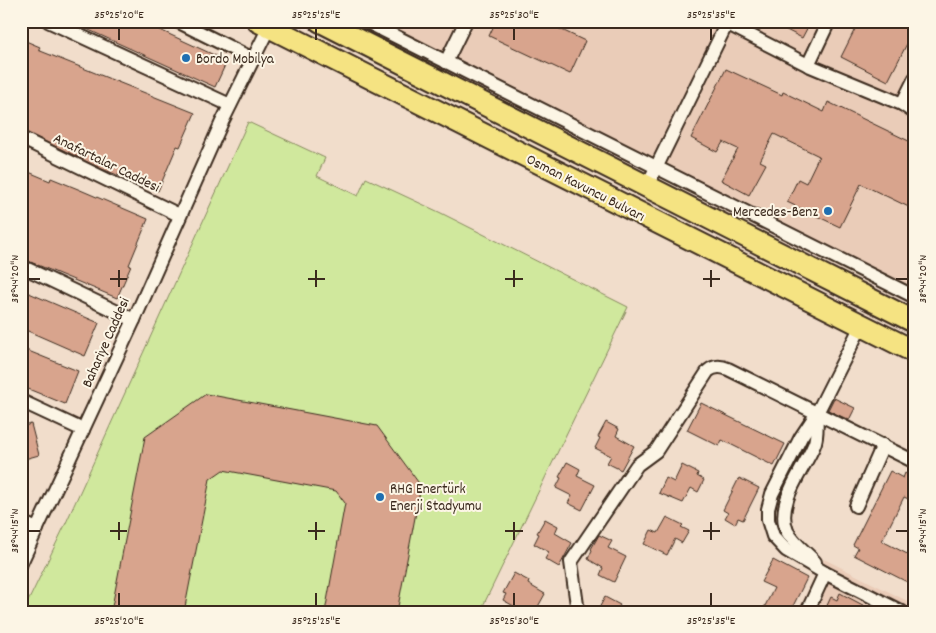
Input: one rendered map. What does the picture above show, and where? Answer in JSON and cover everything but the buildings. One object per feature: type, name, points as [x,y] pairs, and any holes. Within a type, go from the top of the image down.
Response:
[{"type":"highway","name":"Osman Kavuncu Bulvarı","points":[[320,21],[651,177],[915,322]]},
{"type":"highway","name":"Osman Kavuncu Bulvarı","points":[[264,24],[915,352]]},
{"type":"street","points":[[48,21],[230,105]]},
{"type":"street","points":[[177,21],[253,59]]},
{"type":"street","points":[[446,62],[466,21]]},
{"type":"street","points":[[808,65],[829,21]]},
{"type":"street","points":[[366,22],[446,62],[651,177],[915,297]]},
{"type":"street","points":[[651,177],[726,22],[808,65],[902,104],[915,113]]},
{"type":"street","name":"Bahariye Caddesi","points":[[21,563],[134,320],[179,215],[253,59],[264,24]]},
{"type":"street","points":[[902,104],[915,78]]},
{"type":"street","name":"Anafartalar Caddesi","points":[[21,138],[179,215]]},
{"type":"street","points":[[21,266],[134,320]]},
{"type":"street","points":[[861,326],[817,413],[815,443],[789,495],[785,509],[785,520],[787,530],[793,540],[826,573],[902,612]]},
{"type":"street","points":[[578,612],[571,562],[637,465],[656,451],[708,371],[718,367],[725,368],[915,462]]},
{"type":"street","points":[[21,401],[83,430]]},
{"type":"street","points":[[856,506],[883,445]]},
{"type":"street","points":[[21,522],[37,529]]},
{"type":"street","points":[[807,612],[826,573]]},
{"type":"shaded area","points":[[363,21],[915,21],[915,290]]},
{"type":"shaded area","points":[[824,559],[915,605],[915,612],[797,612]]},
{"type":"green space","points":[[248,122],[325,158],[317,176],[358,196],[366,178],[439,212],[628,307],[480,612],[23,612],[65,525]]},
{"type":"place","name":"Bordo Mobilya","points":[[186,58]]},
{"type":"place","name":"Mercedes-Benz","points":[[828,211]]},
{"type":"place","name":"RHG Enertürk Enerji Stadyumu","points":[[380,497]]}]
